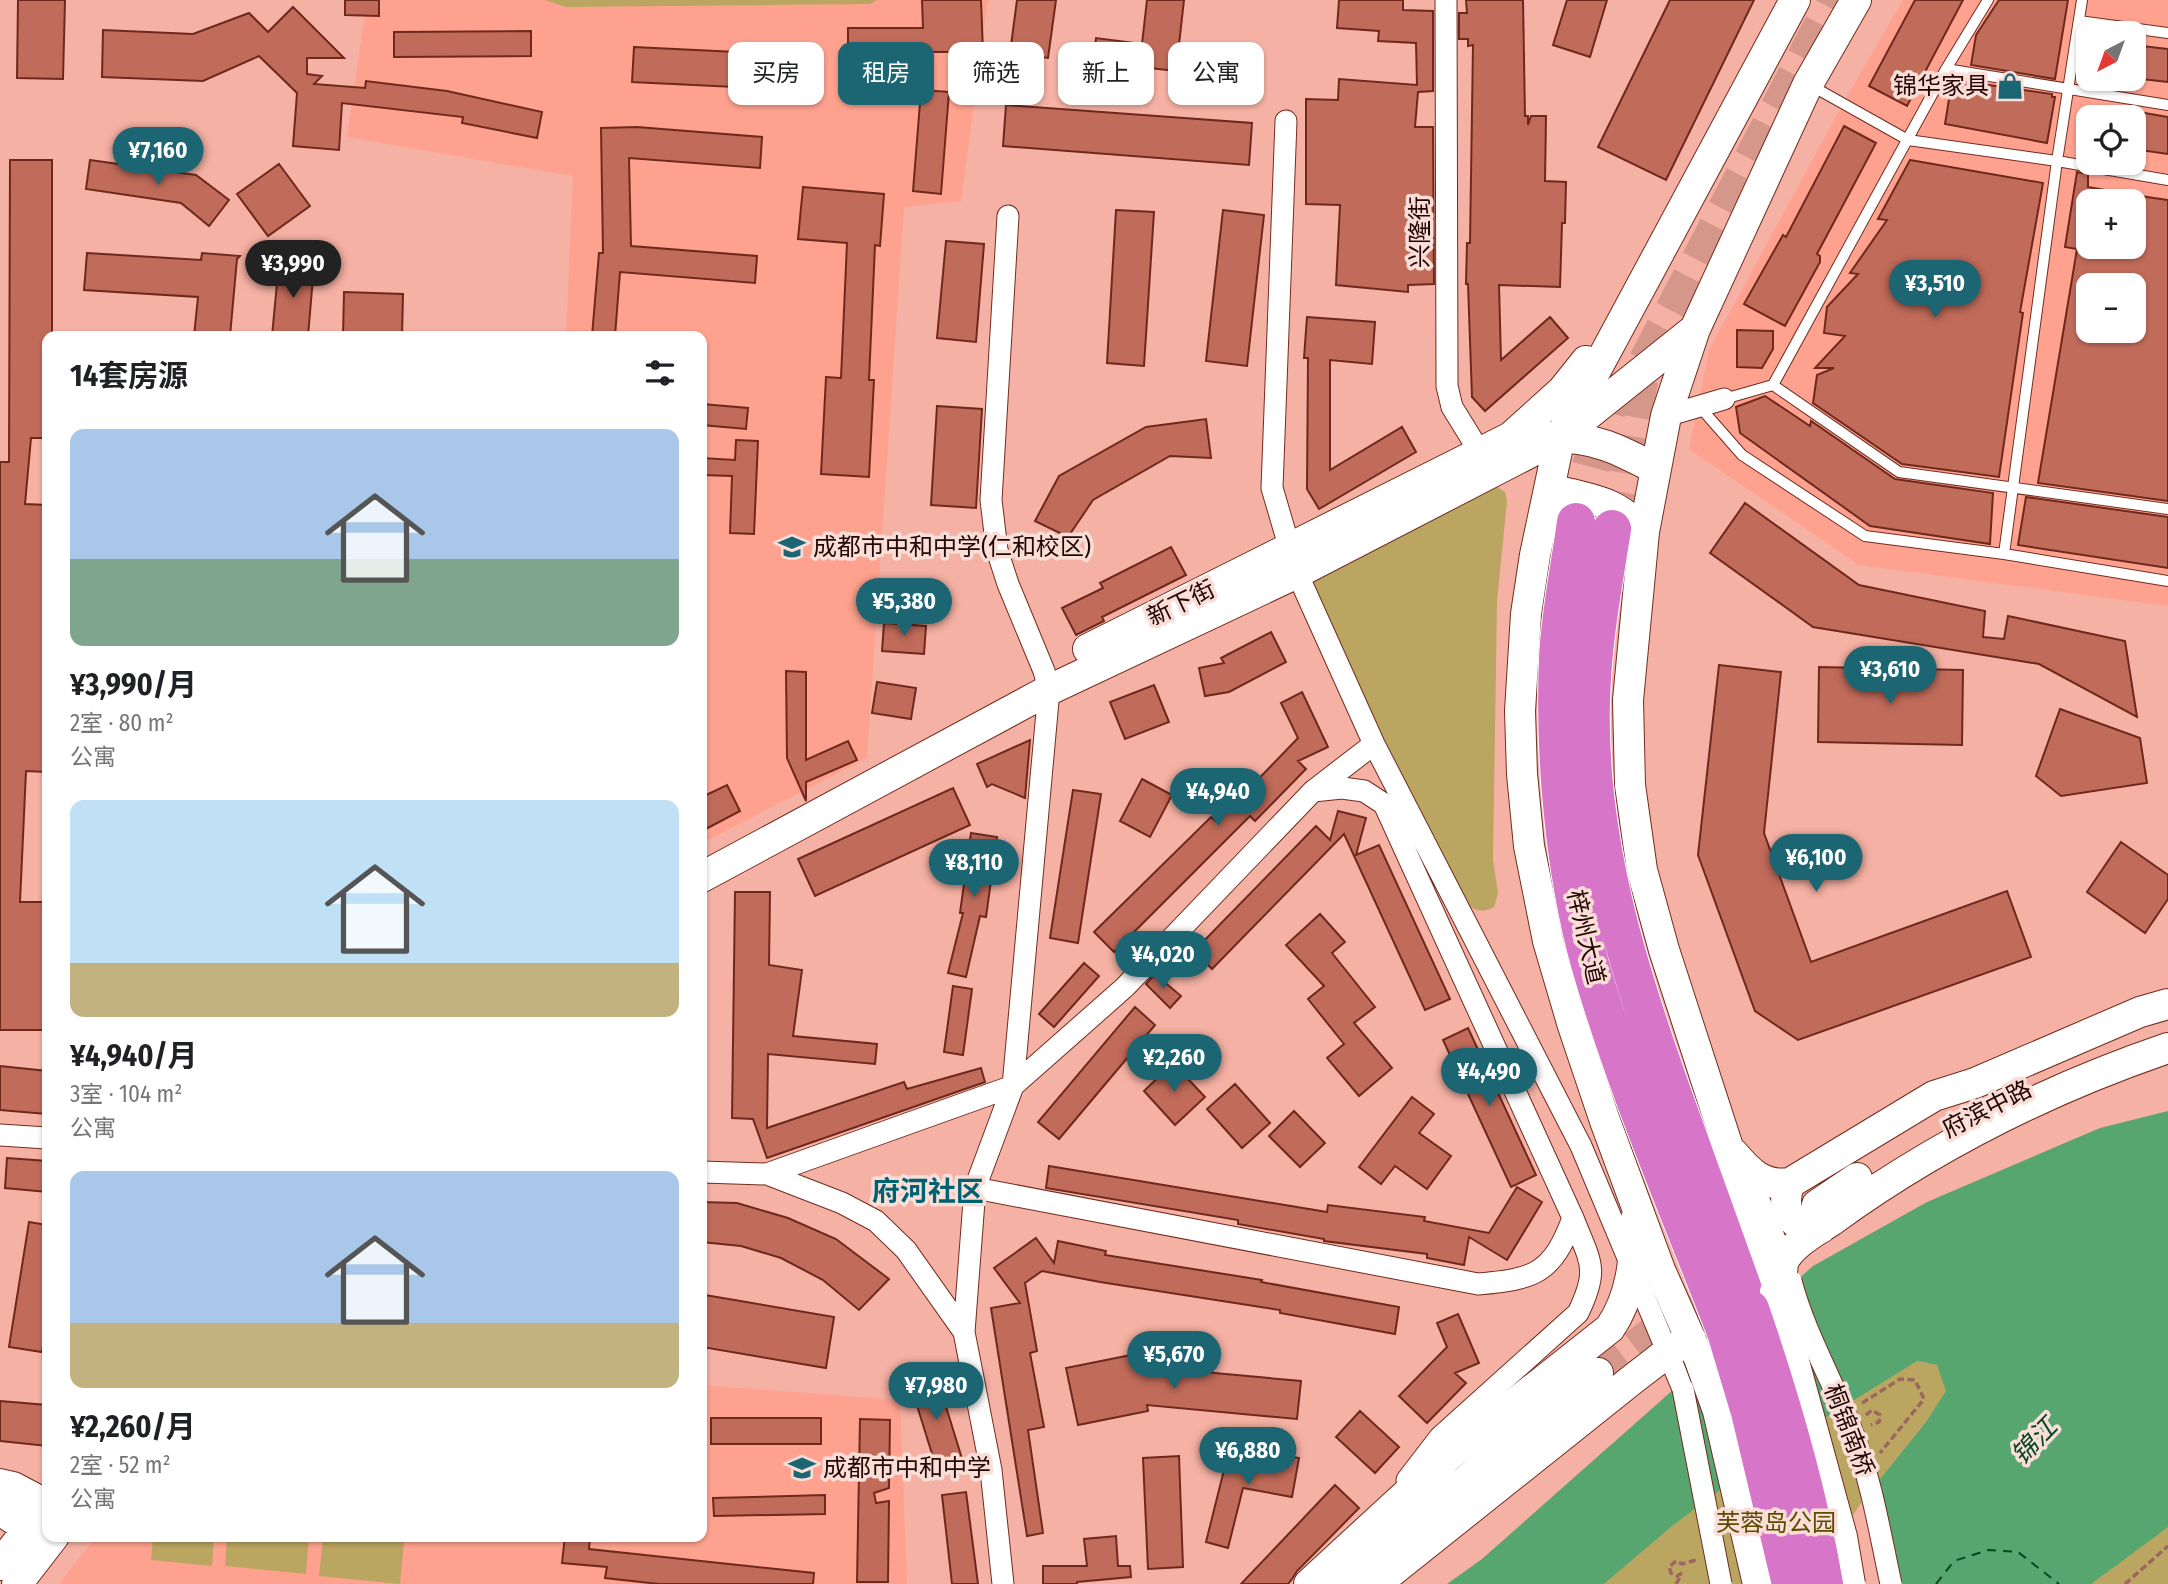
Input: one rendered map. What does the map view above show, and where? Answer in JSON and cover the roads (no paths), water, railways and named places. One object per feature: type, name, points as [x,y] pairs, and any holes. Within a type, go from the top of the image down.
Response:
[{"type":"highway","name":"梓州大道","points":[[1594,522],[1558,657],[1561,781],[1571,870],[1589,961],[1617,1049],[1740,1312]]},
{"type":"highway","points":[[1740,1312],[1750,1412],[1791,1584]]},
{"type":"highway","points":[[1740,1312],[1778,1391],[1818,1547],[1824,1584]]},
{"type":"main road","points":[[1560,437],[1795,0]]},
{"type":"main road","points":[[1740,1312],[1660,1270],[1569,1014],[1548,941],[1529,846],[1522,774],[1520,710],[1526,614],[1535,555],[1594,522],[1656,468],[1666,416],[1695,329],[1808,84],[1856,0]]},
{"type":"main road","name":"新下街","points":[[1293,561],[1511,437],[1562,391],[1629,310]]},
{"type":"main road","name":"新下街","points":[[707,855],[1047,680],[1293,561],[1560,437],[1695,329]]},
{"type":"main road","points":[[1511,437],[1586,439],[1612,446],[1656,468]]},
{"type":"main road","points":[[1560,437],[1594,522],[1628,700],[1630,785],[1642,870],[1664,950],[1728,1147],[1740,1312],[1718,1411],[1758,1584]]},
{"type":"main road","name":"新下街","points":[[707,874],[1047,680]]},
{"type":"main road","points":[[1728,1147],[1747,1170],[1762,1181],[1777,1185],[1790,1183],[1934,1096],[1975,1083],[2128,1017],[2168,1004]]},
{"type":"main road","name":"府滨中路","points":[[1819,1217],[1872,1168],[2043,1080],[2168,1034]]},
{"type":"main road","points":[[1790,1183],[1784,1195],[1786,1209],[1791,1219],[1809,1229],[1819,1217],[1864,1197],[1928,1157],[2022,1107],[2116,1066],[2168,1048]]},
{"type":"main road","points":[[1376,1584],[1600,1371],[1611,1328],[1620,1314],[1633,1270],[1636,1205]]},
{"type":"main road","points":[[1309,1584],[1447,1457],[1600,1371],[1740,1312],[1819,1217]]},
{"type":"main road","name":"桐锦南桥","points":[[1740,1312],[1842,1537],[1850,1584]]},
{"type":"main road","points":[[1339,1584],[1600,1371]]},
{"type":"main road","points":[[0,1484],[13,1487],[42,1517]]},
{"type":"main road","points":[[0,1510],[42,1519]]},
{"type":"main road","points":[[0,1565],[42,1523]]},
{"type":"main road","points":[[17,1584],[42,1527]]},
{"type":"street","name":"兴隆街","points":[[1446,0],[1447,386],[1452,407],[1481,454]]},
{"type":"street","points":[[1286,121],[1272,488],[1293,561],[1374,744],[1581,1146],[1633,1270],[1740,1312]]},
{"type":"street","points":[[1003,1584],[991,1470],[964,1332],[975,1188],[1013,1086],[1047,680],[997,550],[991,500],[1007,216]]},
{"type":"street","points":[[1666,416],[1724,399]]},
{"type":"street","points":[[766,1174],[1013,1086],[1125,987],[1313,791],[1374,744]]},
{"type":"street","points":[[1313,791],[1342,788],[1364,791],[1384,804],[1573,1218],[1592,1269],[1589,1290],[1577,1313],[1440,1437],[1374,1524]]},
{"type":"street","points":[[0,1135],[42,1138]]},
{"type":"street","points":[[1721,1584],[1683,1389],[1740,1312],[1747,1170]]},
{"type":"street","points":[[707,1172],[766,1174],[842,1203],[876,1221],[906,1250],[964,1332]]},
{"type":"street","points":[[975,1188],[1478,1284],[1513,1281],[1537,1273],[1553,1259],[1573,1218]]},
{"type":"street","name":"桐锦南桥","points":[[1740,1312],[1805,1328],[1854,1436],[1870,1484],[1891,1584]]},
{"type":"lane","points":[[1724,399],[1773,385],[1946,69],[1988,0]]},
{"type":"lane","points":[[2079,21],[2082,0]]},
{"type":"lane","points":[[2146,30],[2168,33]]},
{"type":"lane","points":[[2004,554],[2057,161],[2076,41]]},
{"type":"lane","points":[[1946,69],[2168,105]]},
{"type":"lane","points":[[1808,84],[1908,140],[2168,180]]},
{"type":"lane","points":[[1773,385],[1899,471],[2168,509]]},
{"type":"lane","points":[[1699,405],[1742,455],[1865,536],[2004,554],[2168,581]]},
{"type":"water","name":"锦江","points":[[2168,1111],[2168,1527],[2091,1584],[1801,1584],[1843,1537],[1880,1479],[1926,1422],[1946,1391],[1937,1365],[1917,1361],[1772,1451],[1672,1526],[1604,1584],[1447,1584],[1482,1559],[1813,1266],[1927,1202],[2100,1128]]},
{"type":"tunnel","points":[[1612,529],[1640,376],[1836,0]]},
{"type":"tunnel","points":[[1576,522],[1617,371]]},
{"type":"tunnel","points":[[1598,1373],[1725,1276]]},
{"type":"place","name":"锦华家具","points":[[2010,86]]},
{"type":"place","name":"成都市中和中学(仁和校区)","points":[[792,547]]},
{"type":"place","name":"成都市中和中学","points":[[802,1468]]},
{"type":"district","name":"府河社区","points":[[928,1191]]},
{"type":"park label","name":"芙蓉岛公园","points":[[1776,1523]]}]
